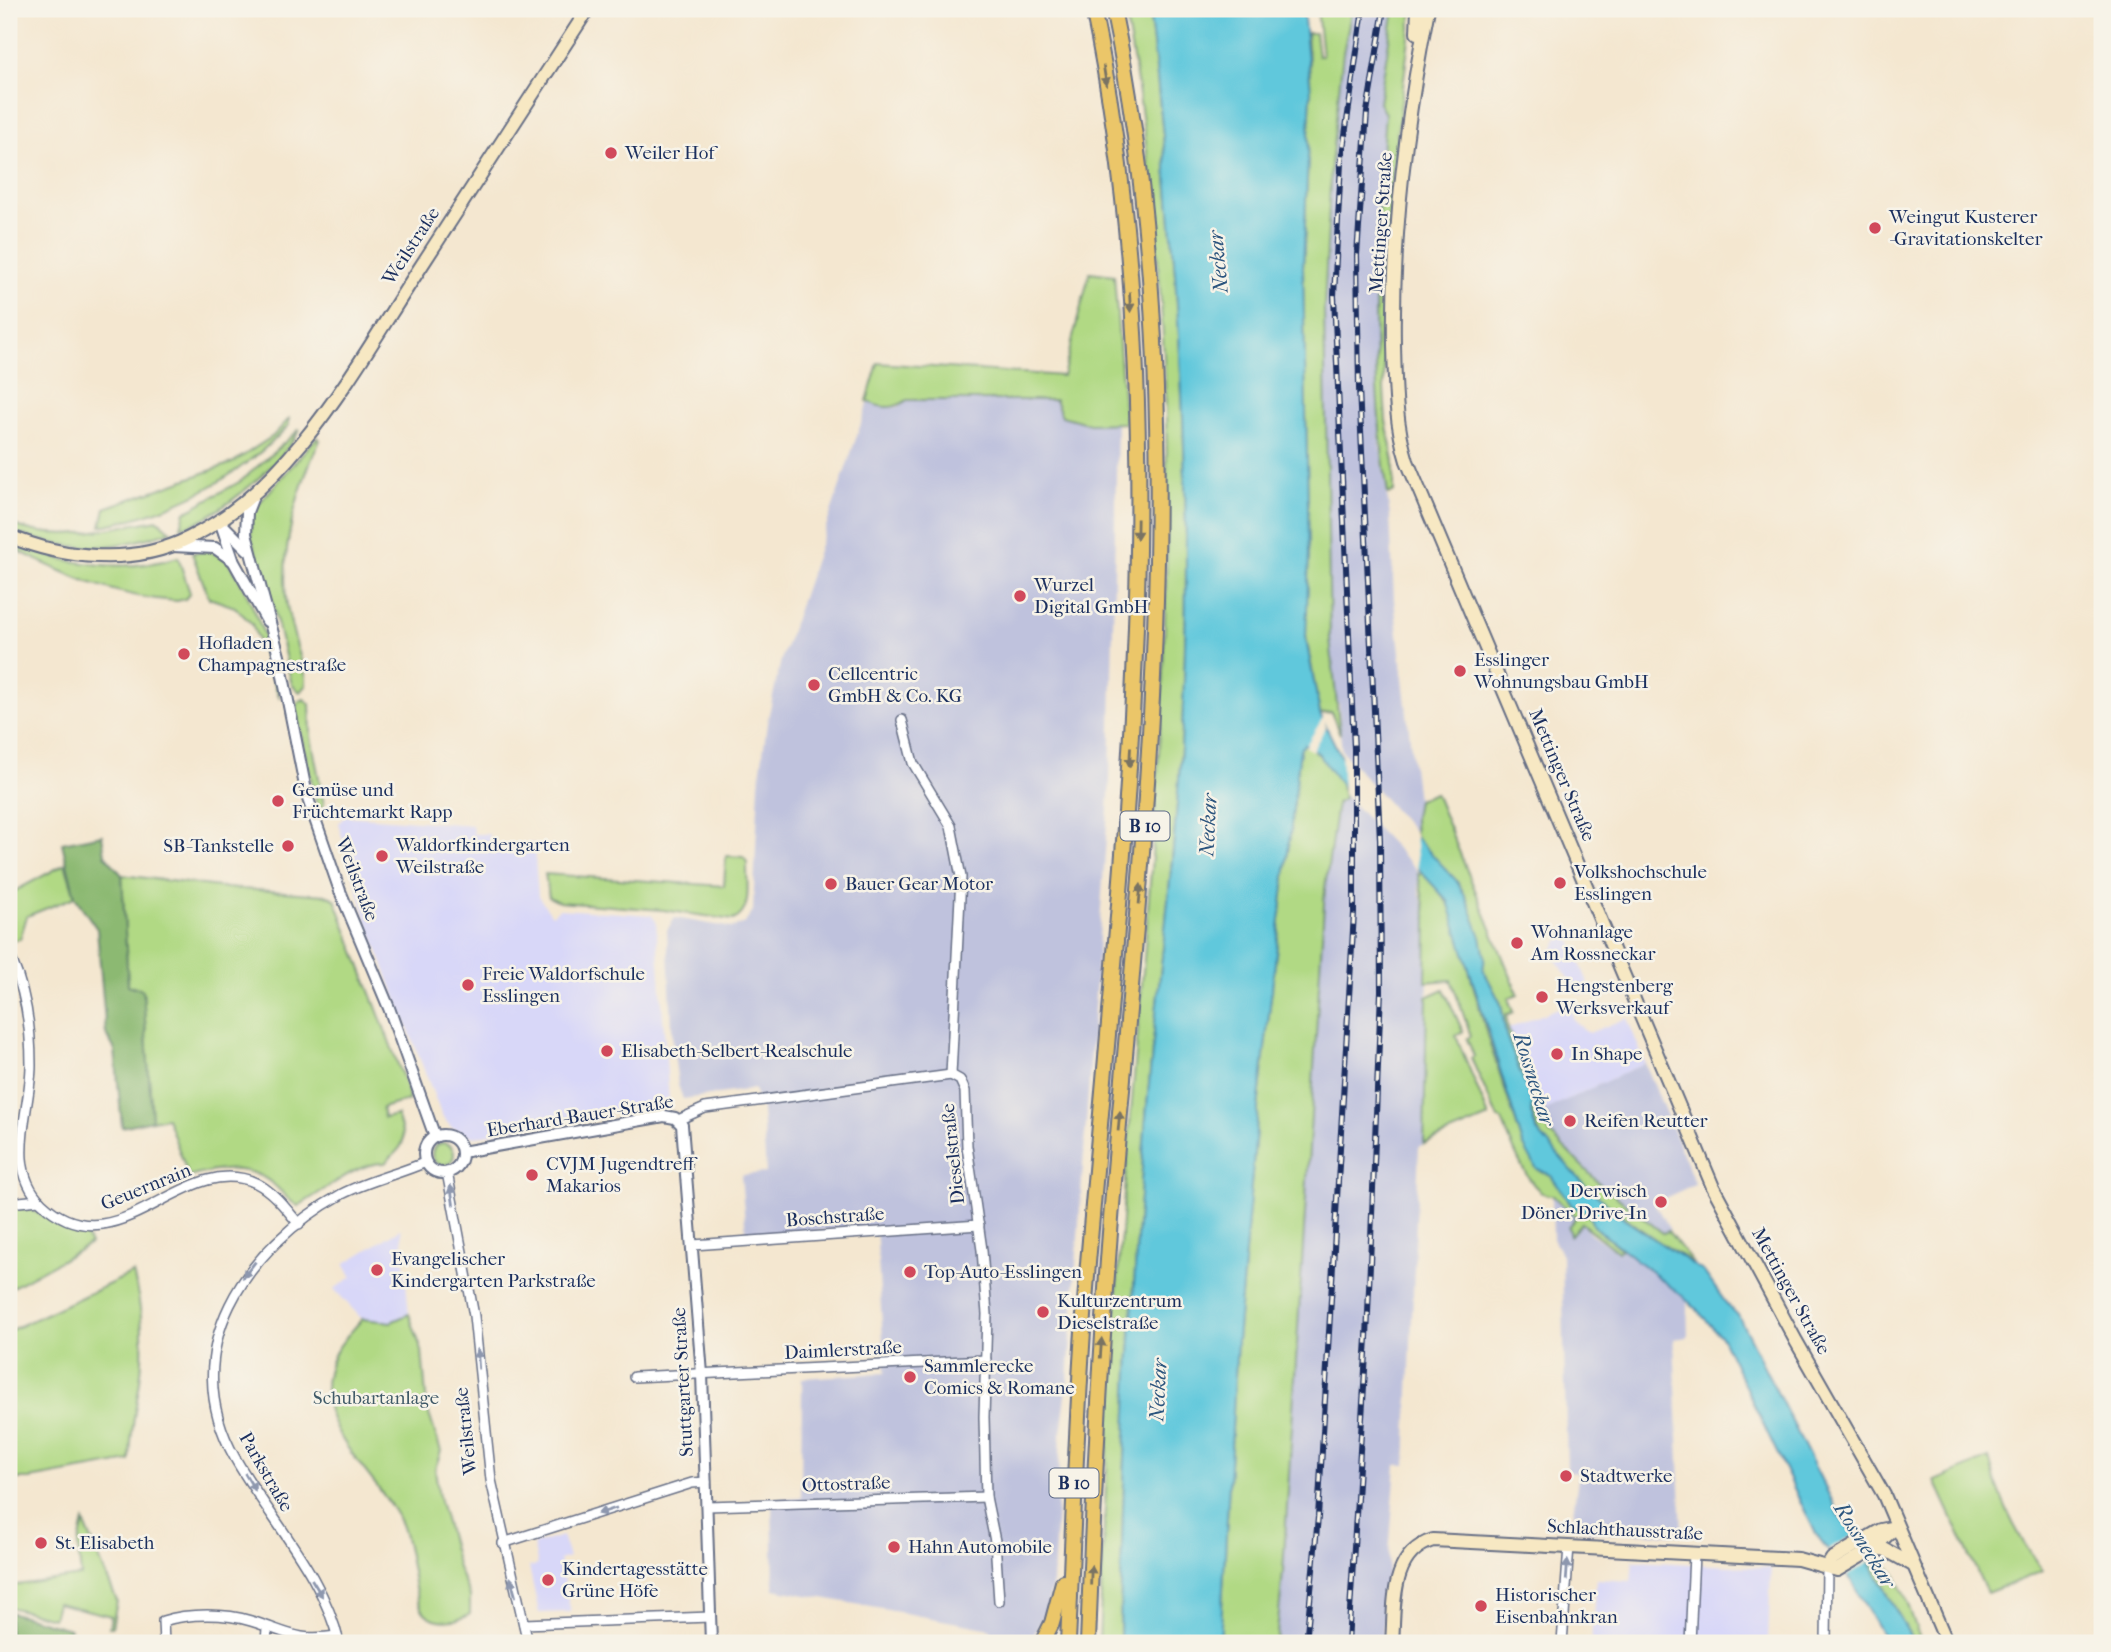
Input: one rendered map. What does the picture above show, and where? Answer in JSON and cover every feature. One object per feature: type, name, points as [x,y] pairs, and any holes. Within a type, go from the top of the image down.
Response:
[{"type":"highway","name":"B 10","points":[[1068,1643],[1089,1246],[1130,770],[1136,605],[1136,446],[1129,268],[1115,135],[1093,9]]},
{"type":"highway","name":"B 10","points":[[1088,1643],[1104,1310],[1149,770],[1156,564],[1153,374],[1146,239],[1135,137],[1113,9]]},
{"type":"highway","points":[[1042,1643],[1056,1612],[1071,1547]]},
{"type":"main road","name":"Weilstraße","points":[[219,521],[254,494],[298,447],[344,382],[588,9]]},
{"type":"main road","name":"Mettinger Straße","points":[[1416,72],[1418,9]]},
{"type":"main road","name":"Mettinger Straße","points":[[1428,9],[1402,170],[1394,279],[1396,408],[1407,461],[1552,799],[1710,1180],[1796,1341],[1875,1476],[1947,1643]]},
{"type":"main road","points":[[9,536],[82,555],[121,555],[169,546],[198,534],[219,521]]},
{"type":"main road","points":[[1832,1565],[1896,1527]]},
{"type":"main road","name":"Schlachthausstraße","points":[[1392,1643],[1400,1569],[1408,1555],[1420,1546],[1447,1539],[1798,1559],[1832,1565]]},
{"type":"main road","points":[[1868,1544],[1891,1552],[1913,1565]]},
{"type":"street","name":"Weilstraße","points":[[254,494],[245,520],[250,552],[262,585],[303,778],[320,835],[392,1018],[435,1137]]},
{"type":"street","name":"Weilstraße","points":[[219,521],[234,562],[255,604],[271,626]]},
{"type":"street","points":[[219,521],[250,552]]},
{"type":"street","points":[[169,546],[219,549],[234,562]]},
{"type":"street","name":"Dieselstraße","points":[[902,720],[913,763],[951,825],[961,877],[951,1074],[960,1080],[965,1091],[966,1140],[979,1225],[987,1309],[986,1497],[995,1541],[999,1601]]},
{"type":"street","name":"Geuernrain","points":[[12,961],[23,994],[30,1048],[30,1094],[22,1159],[26,1180],[39,1200],[68,1220],[101,1225],[128,1218],[186,1188],[219,1180],[242,1179],[266,1189],[299,1223]]},
{"type":"street","name":"Eberhard-Bauer-Straße","points":[[462,1153],[664,1116],[678,1120],[705,1108],[951,1074]]},
{"type":"street","name":"Stuttgarter Straße","points":[[678,1120],[684,1133],[702,1374],[711,1643]]},
{"type":"street","points":[[435,1137],[453,1138],[462,1153],[460,1163],[447,1172],[435,1170],[426,1162],[426,1148],[435,1137]]},
{"type":"street","name":"Parkstraße","points":[[338,1639],[322,1596],[229,1445],[219,1418],[214,1384],[218,1343],[234,1294],[259,1259],[299,1223],[355,1188],[426,1162]]},
{"type":"street","name":"Weilstraße","points":[[447,1172],[472,1303],[485,1440],[503,1543],[528,1643]]},
{"type":"street","points":[[9,1203],[39,1200]]},
{"type":"street","name":"Boschstraße","points":[[693,1245],[979,1225]]},
{"type":"street","name":"Daimlerstraße","points":[[634,1377],[986,1360]]},
{"type":"street","points":[[503,1543],[692,1483],[706,1482]]},
{"type":"street","name":"Ottostraße","points":[[707,1506],[986,1497]]},
{"type":"street","points":[[1562,1643],[1569,1546]]},
{"type":"street","points":[[1690,1643],[1694,1554]]},
{"type":"street","points":[[1826,1643],[1832,1565]]},
{"type":"street","points":[[164,1643],[163,1621],[178,1617],[232,1618],[297,1638],[338,1639]]},
{"type":"street","points":[[524,1624],[710,1617]]},
{"type":"street","points":[[266,1643],[267,1628]]},
{"type":"shaded area","points":[[1352,9],[1394,9],[1379,103],[1385,114],[1378,199],[1376,319],[1380,446],[1390,516],[1394,600],[1417,800],[1414,818],[1419,891],[1427,920],[1428,1038],[1424,1144],[1419,1147],[1406,1465],[1396,1465],[1382,1643],[1276,1643],[1283,1572],[1325,888],[1337,803],[1344,799],[1339,705],[1334,689],[1330,639],[1324,309],[1331,165],[1343,53]]},
{"type":"shaded area","points":[[907,400],[1055,400],[1090,424],[1117,424],[1110,780],[1068,1380],[1061,1433],[1053,1582],[1046,1610],[1030,1643],[991,1643],[991,1629],[774,1589],[772,1499],[801,1497],[802,1378],[885,1373],[876,1227],[746,1235],[741,1175],[766,1173],[762,1110],[754,1089],[683,1099],[678,1085],[673,1046],[667,930],[675,918],[732,928],[745,923],[753,911],[759,784],[767,723],[781,660],[868,403],[889,408],[898,407]]},
{"type":"shaded area","name":"Freie Waldorfschule Esslingen","points":[[346,816],[472,825],[473,834],[489,834],[490,845],[534,843],[538,896],[552,915],[559,909],[651,915],[656,921],[669,1100],[473,1137],[451,1127],[442,1116],[367,922],[338,823]]},
{"type":"shaded area","points":[[1569,936],[1591,990],[1581,995],[1551,953],[1558,941]]},
{"type":"shaded area","points":[[1568,1004],[1575,1022],[1589,1033],[1627,1018],[1645,1063],[1543,1111],[1538,1094],[1533,1094],[1508,1029]]},
{"type":"shaded area","points":[[1645,1063],[1695,1184],[1654,1203],[1670,1230],[1663,1233],[1600,1184],[1550,1134],[1543,1111]]},
{"type":"shaded area","points":[[1552,1195],[1576,1217],[1571,1235],[1581,1223],[1591,1234],[1618,1252],[1621,1249],[1687,1299],[1688,1337],[1674,1339],[1682,1535],[1593,1532],[1571,1526],[1579,1472],[1567,1471],[1562,1255],[1553,1239]]},
{"type":"shaded area","name":"Evangelischer Kindergarten Parkstraße","points":[[401,1229],[409,1314],[390,1322],[362,1319],[334,1289],[352,1277],[344,1264]]},
{"type":"shaded area","name":"Kindertagesstätte Grüne Höfe","points":[[562,1536],[569,1557],[559,1560],[571,1612],[539,1613],[529,1567],[538,1565],[533,1545]]},
{"type":"shaded area","points":[[1633,1561],[1771,1568],[1768,1643],[1591,1643],[1596,1579],[1631,1581]]},
{"type":"green space","points":[[1124,9],[1149,9],[1169,193],[1182,378],[1185,656],[1178,794],[1150,1071],[1136,1248],[1125,1445],[1120,1643],[1099,1643],[1114,1340],[1151,871],[1166,583],[1167,439],[1161,295],[1147,152]]},
{"type":"green space","points":[[1317,9],[1352,9],[1343,53],[1331,165],[1324,309],[1330,639],[1340,734],[1331,712],[1320,714],[1305,630],[1309,554],[1303,268],[1311,91],[1307,33],[1315,33],[1318,56],[1322,56]]},
{"type":"green space","points":[[1394,9],[1411,9],[1412,13],[1393,170],[1385,272],[1384,389],[1386,421],[1394,462],[1394,492],[1388,494],[1378,400],[1375,304],[1385,114],[1379,103]]},
{"type":"green space","points":[[1090,272],[1114,275],[1125,423],[1090,424],[1062,416],[1055,400],[907,400],[887,407],[867,401],[878,363],[1063,376]]},
{"type":"green space","points":[[289,419],[289,425],[269,445],[203,491],[154,512],[101,526],[105,508],[232,463],[273,436]]},
{"type":"green space","points":[[300,429],[281,455],[239,495],[209,516],[181,527],[185,512],[241,481]]},
{"type":"green space","points":[[317,437],[320,440],[298,497],[286,558],[287,608],[306,677],[306,686],[300,692],[292,685],[269,589],[251,538],[251,518],[260,502]]},
{"type":"green space","points":[[158,520],[171,531],[110,546],[52,543],[9,530],[9,523],[46,533],[83,533]]},
{"type":"green space","points":[[19,547],[58,558],[99,565],[139,565],[178,557],[190,593],[185,599],[177,601],[114,590],[55,569],[17,550]]},
{"type":"green space","points":[[210,551],[225,559],[242,584],[275,667],[279,696],[252,624],[235,607],[209,598],[192,553]]},
{"type":"green space","points":[[304,699],[310,704],[311,737],[324,804],[322,808],[317,806],[296,711],[298,702]]},
{"type":"green space","points":[[1305,744],[1330,768],[1344,799],[1337,803],[1325,888],[1283,1572],[1276,1643],[1220,1643],[1237,1341],[1258,1108],[1300,749]]},
{"type":"green space","points":[[1435,793],[1518,994],[1508,998],[1513,1012],[1506,1015],[1508,1029],[1533,1094],[1538,1093],[1550,1134],[1600,1184],[1663,1233],[1668,1231],[1693,1263],[1649,1235],[1594,1194],[1548,1147],[1535,1124],[1532,1103],[1506,1035],[1501,1004],[1483,969],[1485,957],[1466,897],[1456,880],[1415,839],[1417,800]]},
{"type":"green space","points":[[102,835],[105,855],[122,875],[128,985],[143,990],[152,1120],[122,1127],[115,1050],[106,1034],[97,929],[75,897],[62,843]]},
{"type":"green space","points":[[726,856],[743,857],[747,862],[746,903],[740,916],[733,920],[663,910],[559,902],[549,897],[545,874],[724,886]]},
{"type":"green space","points":[[65,864],[75,897],[27,916],[20,939],[12,940],[9,894]]},
{"type":"green space","points":[[1425,873],[1452,909],[1487,1035],[1523,1144],[1539,1170],[1551,1176],[1570,1203],[1589,1214],[1593,1226],[1621,1249],[1618,1252],[1581,1223],[1570,1236],[1568,1227],[1576,1217],[1552,1195],[1536,1187],[1528,1177],[1471,1058],[1474,1056],[1467,1039],[1471,1036],[1451,980],[1426,982],[1427,920],[1418,874]]},
{"type":"green space","points":[[122,875],[227,888],[326,895],[335,899],[407,1088],[409,1100],[382,1108],[384,1118],[397,1115],[403,1137],[401,1146],[385,1163],[352,1172],[298,1206],[263,1177],[243,1170],[222,1170],[189,1177],[167,1118],[152,1120],[143,991],[128,986]]},
{"type":"green space","points":[[1444,989],[1463,1032],[1456,1036],[1489,1117],[1424,1144],[1427,997]]},
{"type":"green space","points":[[443,1143],[451,1146],[454,1154],[451,1162],[443,1165],[435,1162],[432,1154],[435,1146]]},
{"type":"green space","points":[[9,1207],[39,1213],[64,1226],[84,1232],[90,1244],[9,1289]]},
{"type":"green space","points":[[133,1273],[140,1313],[142,1354],[130,1461],[30,1479],[9,1479],[9,1331]]},
{"type":"green space","name":"Schubartanlage","points":[[409,1314],[422,1351],[427,1408],[441,1451],[435,1469],[439,1497],[458,1568],[470,1596],[470,1614],[453,1620],[435,1619],[425,1613],[417,1596],[400,1522],[345,1443],[333,1423],[327,1401],[327,1378],[335,1353],[362,1319],[391,1322]]},
{"type":"green space","points":[[1989,1458],[2010,1517],[2043,1571],[1987,1593],[1935,1481]]},
{"type":"green space","points":[[84,1522],[117,1601],[112,1627],[109,1627],[111,1616],[57,1603],[53,1618],[9,1607],[9,1586],[81,1576],[78,1546]]},
{"type":"green space","points":[[1874,1559],[1884,1563],[1899,1582],[1922,1643],[1914,1643],[1870,1561]]},
{"type":"green space","points":[[9,1612],[70,1629],[65,1643],[9,1643]]},
{"type":"water","name":"Neckar","points":[[1149,9],[1303,9],[1311,91],[1303,268],[1309,554],[1306,639],[1320,714],[1341,757],[1456,880],[1466,897],[1481,937],[1485,957],[1483,969],[1501,1004],[1506,1035],[1532,1103],[1531,1113],[1536,1130],[1583,1183],[1624,1219],[1704,1272],[1738,1315],[1842,1520],[1855,1535],[1914,1643],[1887,1643],[1850,1579],[1816,1534],[1722,1338],[1690,1302],[1593,1226],[1589,1214],[1572,1206],[1551,1176],[1536,1168],[1523,1144],[1448,901],[1343,788],[1318,753],[1305,744],[1300,749],[1258,1108],[1237,1341],[1220,1643],[1120,1643],[1125,1445],[1136,1248],[1150,1071],[1178,794],[1185,656],[1182,378],[1169,193]]},
{"type":"pier","points":[[1324,716],[1326,727],[1312,751],[1305,747]]},
{"type":"pier","points":[[1341,750],[1415,833],[1418,871],[1343,794]]},
{"type":"pier","points":[[1858,1533],[1873,1559],[1845,1578],[1828,1549]]},
{"type":"railway","points":[[1306,1643],[1318,1517],[1354,913],[1354,749],[1334,296],[1341,163],[1363,9]]},
{"type":"railway","points":[[1348,1643],[1367,1338],[1381,991],[1380,840],[1359,388],[1357,255],[1367,112],[1384,9]]},
{"type":"place","name":"Weiler Hof","points":[[611,153]]},
{"type":"place","name":"Weingut Kusterer -Gravitationskelter","points":[[1875,228]]},
{"type":"place","name":"Wurzel Digital GmbH","points":[[1020,596]]},
{"type":"place","name":"Hofladen Champagnestraße","points":[[184,654]]},
{"type":"place","name":"Esslinger Wohnungsbau GmbH","points":[[1460,671]]},
{"type":"place","name":"Cellcentric GmbH & Co. KG","points":[[814,685]]},
{"type":"place","name":"Gemüse und Früchtemarkt Rapp","points":[[278,801]]},
{"type":"place","name":"SB-Tankstelle","points":[[288,846]]},
{"type":"place","name":"Waldorfkindergarten Weilstraße","points":[[382,856]]},
{"type":"place","name":"Volkshochschule Esslingen","points":[[1560,883]]},
{"type":"place","name":"Bauer Gear Motor","points":[[831,884]]},
{"type":"place","name":"Wohnanlage Am Rossneckar","points":[[1517,943]]},
{"type":"place","name":"Freie Waldorfschule Esslingen","points":[[468,985]]},
{"type":"place","name":"Hengstenberg Werksverkauf","points":[[1542,997]]},
{"type":"place","name":"Elisabeth-Selbert-Realschule","points":[[607,1051]]},
{"type":"place","name":"In Shape","points":[[1557,1054]]},
{"type":"place","name":"Reifen Reutter","points":[[1570,1121]]},
{"type":"place","name":"CVJM Jugendtreff Makarios","points":[[532,1175]]},
{"type":"place","name":"Derwisch Döner Drive-In","points":[[1661,1202]]},
{"type":"place","name":"Evangelischer Kindergarten Parkstraße","points":[[377,1270]]},
{"type":"place","name":"Top-Auto-Esslingen","points":[[910,1272]]},
{"type":"place","name":"Kulturzentrum Dieselstraße","points":[[1043,1312]]},
{"type":"place","name":"Sammlerecke Comics & Romane","points":[[910,1377]]},
{"type":"place","name":"Stadtwerke","points":[[1566,1476]]},
{"type":"place","name":"St. Elisabeth","points":[[41,1543]]},
{"type":"place","name":"Hahn Automobile","points":[[894,1547]]},
{"type":"place","name":"Kindertagesstätte Grüne Höfe","points":[[548,1580]]},
{"type":"place","name":"Historischer Eisenbahnkran","points":[[1481,1606]]},
{"type":"water label","name":"Rossneckar","points":[[1534,1079]]},
{"type":"water label","name":"Rossneckar","points":[[1865,1545]]}]
